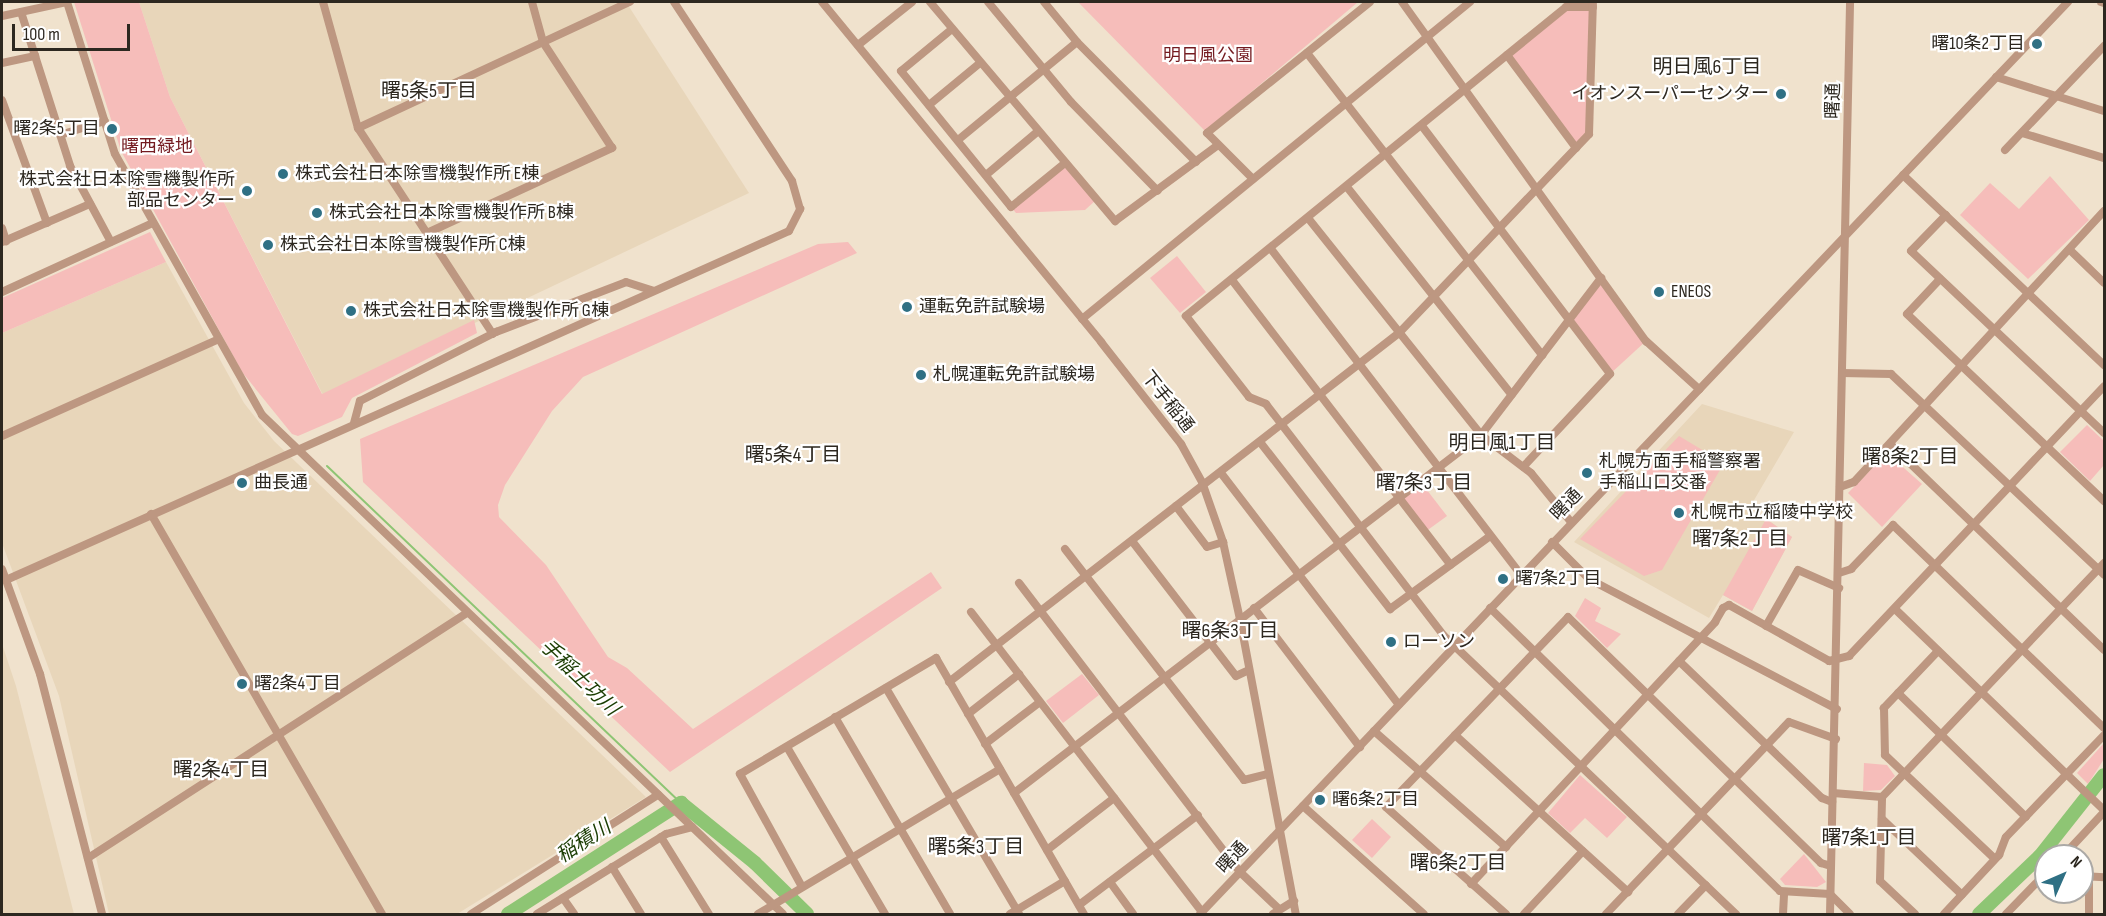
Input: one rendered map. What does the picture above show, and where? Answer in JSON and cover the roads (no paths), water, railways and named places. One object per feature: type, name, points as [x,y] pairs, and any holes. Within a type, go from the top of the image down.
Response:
[{"type":"street","points":[[2,16],[67,2],[115,154],[217,340],[262,415],[294,449],[658,796],[775,903],[783,915]]},
{"type":"street","points":[[323,2],[358,128],[493,334]]},
{"type":"street","points":[[427,233],[612,148],[543,42],[532,2]]},
{"type":"street","points":[[358,128],[630,2]]},
{"type":"street","points":[[6,580],[294,449],[789,231],[800,209],[792,181],[674,2]]},
{"type":"street","name":"下手稲通","points":[[822,2],[1082,319],[1181,444],[1202,482],[1223,542],[1240,619],[1296,915]]},
{"type":"street","points":[[858,45],[912,2]]},
{"type":"street","points":[[930,2],[1037,132],[1115,221],[1218,145]]},
{"type":"street","points":[[988,2],[1044,69],[1158,191]]},
{"type":"street","points":[[1044,2],[1077,42],[1196,162]]},
{"type":"street","points":[[1253,179],[1207,133],[1370,2]]},
{"type":"street","points":[[1402,2],[1646,341],[1699,389]]},
{"type":"street","points":[[1082,319],[1470,2]]},
{"type":"street","name":"曙通","points":[[1201,913],[1571,522],[1847,235],[1850,2]]},
{"type":"street","points":[[1830,915],[1832,798],[1837,710],[1842,373],[1847,235],[2068,2]]},
{"type":"street","points":[[949,682],[1132,541],[1202,482],[1221,473],[1260,442],[1282,425],[1359,364],[1399,333],[1576,148],[1589,134],[1593,4],[1566,7],[1186,316],[1249,397],[1266,404],[1282,425],[1359,527],[1411,594],[1455,646],[1736,915]]},
{"type":"street","points":[[21,12],[60,135],[90,204],[111,242]]},
{"type":"street","points":[[952,29],[901,71],[1011,207],[1065,163]]},
{"type":"street","points":[[958,140],[1077,42]]},
{"type":"street","points":[[2006,150],[2103,51]]},
{"type":"street","points":[[1307,53],[1542,355]]},
{"type":"street","points":[[1507,55],[1576,148]]},
{"type":"street","points":[[2,63],[35,56]]},
{"type":"street","points":[[929,105],[981,63]]},
{"type":"street","points":[[1996,77],[2104,111]]},
{"type":"street","points":[[2,100],[47,223]]},
{"type":"street","points":[[60,135],[105,121]]},
{"type":"street","points":[[1422,126],[1610,374],[1523,467]]},
{"type":"street","points":[[986,175],[1037,132]]},
{"type":"street","points":[[2022,133],[2104,158]]},
{"type":"street","points":[[1903,175],[2104,365]]},
{"type":"street","points":[[1347,187],[1512,395]]},
{"type":"street","points":[[2,228],[4,242],[90,204]]},
{"type":"street","points":[[1840,487],[1854,482],[2030,295],[2104,211]]},
{"type":"street","points":[[1946,215],[1911,251],[2104,433]]},
{"type":"street","points":[[1308,218],[1481,435],[1523,467],[1571,522]]},
{"type":"street","points":[[2,292],[153,223]]},
{"type":"street","points":[[1271,249],[1521,576]]},
{"type":"street","points":[[2070,250],[2104,283]]},
{"type":"street","points":[[1014,794],[1481,435],[1600,278]]},
{"type":"street","points":[[1940,279],[1907,314],[2104,501]]},
{"type":"street","points":[[1232,280],[1451,566]]},
{"type":"street","points":[[354,423],[360,401],[493,334],[626,282],[653,291]]},
{"type":"street","points":[[2,436],[217,340]]},
{"type":"street","points":[[1679,661],[1766,746],[1832,798],[1882,797],[2102,569],[1891,374],[1842,373]]},
{"type":"street","points":[[1471,884],[1729,605],[1829,661],[1838,661],[1850,656],[2104,386]]},
{"type":"street","points":[[1260,442],[1390,609],[1491,537]]},
{"type":"street","points":[[1890,444],[2104,650]]},
{"type":"street","points":[[1221,473],[1399,705]]},
{"type":"street","points":[[1176,506],[1207,547],[1223,542]]},
{"type":"street","points":[[151,514],[382,915]]},
{"type":"street","points":[[1839,573],[1851,569],[1893,525],[2104,728]]},
{"type":"street","points":[[1132,541],[1236,676],[1249,670]]},
{"type":"street","points":[[1552,542],[1589,579],[1837,710]]},
{"type":"street","points":[[1065,549],[1245,780],[1268,774]]},
{"type":"street","points":[[2,568],[40,674],[102,915]]},
{"type":"street","points":[[1766,626],[1798,570],[1839,588]]},
{"type":"street","points":[[1019,583],[1240,872],[1276,912],[1294,902]]},
{"type":"street","points":[[1254,608],[1360,747]]},
{"type":"street","points":[[1490,608],[1785,893],[1830,894],[1850,915]]},
{"type":"street","points":[[1895,609],[2097,804],[2103,816],[2074,844]]},
{"type":"street","points":[[971,612],[1201,913]]},
{"type":"street","points":[[88,858],[466,613]]},
{"type":"street","points":[[1506,915],[1386,807],[1568,617],[1821,863],[1831,866]]},
{"type":"street","points":[[1938,651],[1884,708],[1885,755],[1995,859]]},
{"type":"street","points":[[801,885],[740,774],[936,658],[1084,915]]},
{"type":"street","points":[[968,714],[1019,674]]},
{"type":"street","points":[[886,688],[1015,913],[1065,881]]},
{"type":"street","points":[[1898,693],[2026,817]]},
{"type":"street","points":[[985,744],[1040,702]]},
{"type":"street","points":[[836,717],[950,915]]},
{"type":"street","points":[[1606,915],[1789,722],[1836,739]]},
{"type":"street","points":[[1374,731],[1506,847]]},
{"type":"street","points":[[1455,735],[1628,891]]},
{"type":"street","points":[[1944,915],[1995,859],[2006,837],[2104,735]]},
{"type":"street","points":[[788,747],[885,915]]},
{"type":"street","points":[[758,915],[801,885],[1000,769]]},
{"type":"street","points":[[471,915],[658,796]]},
{"type":"street","points":[[1882,797],[1880,881],[1915,915]]},
{"type":"street","points":[[1047,850],[1114,798]]},
{"type":"street","points":[[1303,806],[1424,915]]},
{"type":"street","points":[[1079,905],[1198,815]]},
{"type":"street","points":[[1882,819],[1962,895]]},
{"type":"street","points":[[537,915],[661,837],[692,827]]},
{"type":"street","points":[[661,837],[709,915]]},
{"type":"street","points":[[1524,915],[1583,851]]},
{"type":"street","points":[[612,867],[641,915]]},
{"type":"street","points":[[1110,882],[1133,915]]},
{"type":"street","points":[[1678,915],[1706,885]]},
{"type":"street","points":[[2008,914],[2034,886]]},
{"type":"street","points":[[1783,915],[1785,893]]},
{"type":"street","points":[[563,898],[574,915]]},
{"type":"waterway","name":"手稲土功川","points":[[327,466],[681,803]]},
{"type":"waterway","name":"手稲土功川","points":[[1979,914],[2040,856],[2104,775]]},
{"type":"waterway","name":"稲積川","points":[[508,914],[681,803],[755,863],[807,914]]},
{"type":"place","name":"曙10条2丁目","points":[[2037,44]]},
{"type":"place","name":"イオンスーパーセンター","points":[[1781,94]]},
{"type":"place","name":"曙2条5丁目","points":[[112,129]]},
{"type":"place","name":"株式会社日本除雪機製作所 E棟","points":[[283,174]]},
{"type":"place","name":"株式会社日本除雪機製作所 部品センター","points":[[247,191]]},
{"type":"place","name":"株式会社日本除雪機製作所 B棟","points":[[317,213]]},
{"type":"place","name":"株式会社日本除雪機製作所 C棟","points":[[268,245]]},
{"type":"place","name":"ENEOS","points":[[1659,292]]},
{"type":"place","name":"運転免許試験場","points":[[907,307]]},
{"type":"place","name":"株式会社日本除雪機製作所 G棟","points":[[351,311]]},
{"type":"place","name":"札幌運転免許試験場","points":[[921,375]]},
{"type":"place","name":"札幌方面手稲警察署 手稲山口交番","points":[[1587,473]]},
{"type":"place","name":"曲長通","points":[[242,483]]},
{"type":"place","name":"札幌市立稲陵中学校","points":[[1679,513]]},
{"type":"place","name":"曙7条2丁目","points":[[1503,579]]},
{"type":"place","name":"ローソン","points":[[1391,642]]},
{"type":"place","name":"曙2条4丁目","points":[[242,684]]},
{"type":"place","name":"曙6条2丁目","points":[[1320,800]]},
{"type":"district","name":"明日風6丁目","points":[[1707,67]]},
{"type":"district","name":"曙5条5丁目","points":[[429,91]]},
{"type":"district","name":"明日風1丁目","points":[[1502,443]]},
{"type":"district","name":"曙5条4丁目","points":[[793,455]]},
{"type":"district","name":"曙8条2丁目","points":[[1910,457]]},
{"type":"district","name":"曙7条3丁目","points":[[1424,483]]},
{"type":"district","name":"曙7条2丁目","points":[[1740,539]]},
{"type":"district","name":"曙6条3丁目","points":[[1230,631]]},
{"type":"district","name":"曙2条4丁目","points":[[221,770]]},
{"type":"district","name":"曙7条1丁目","points":[[1869,838]]},
{"type":"district","name":"曙5条3丁目","points":[[976,847]]},
{"type":"district","name":"曙6条2丁目","points":[[1458,863]]},
{"type":"park label","name":"明日風公園","points":[[1208,56]]},
{"type":"park label","name":"曙西緑地","points":[[157,147]]}]
